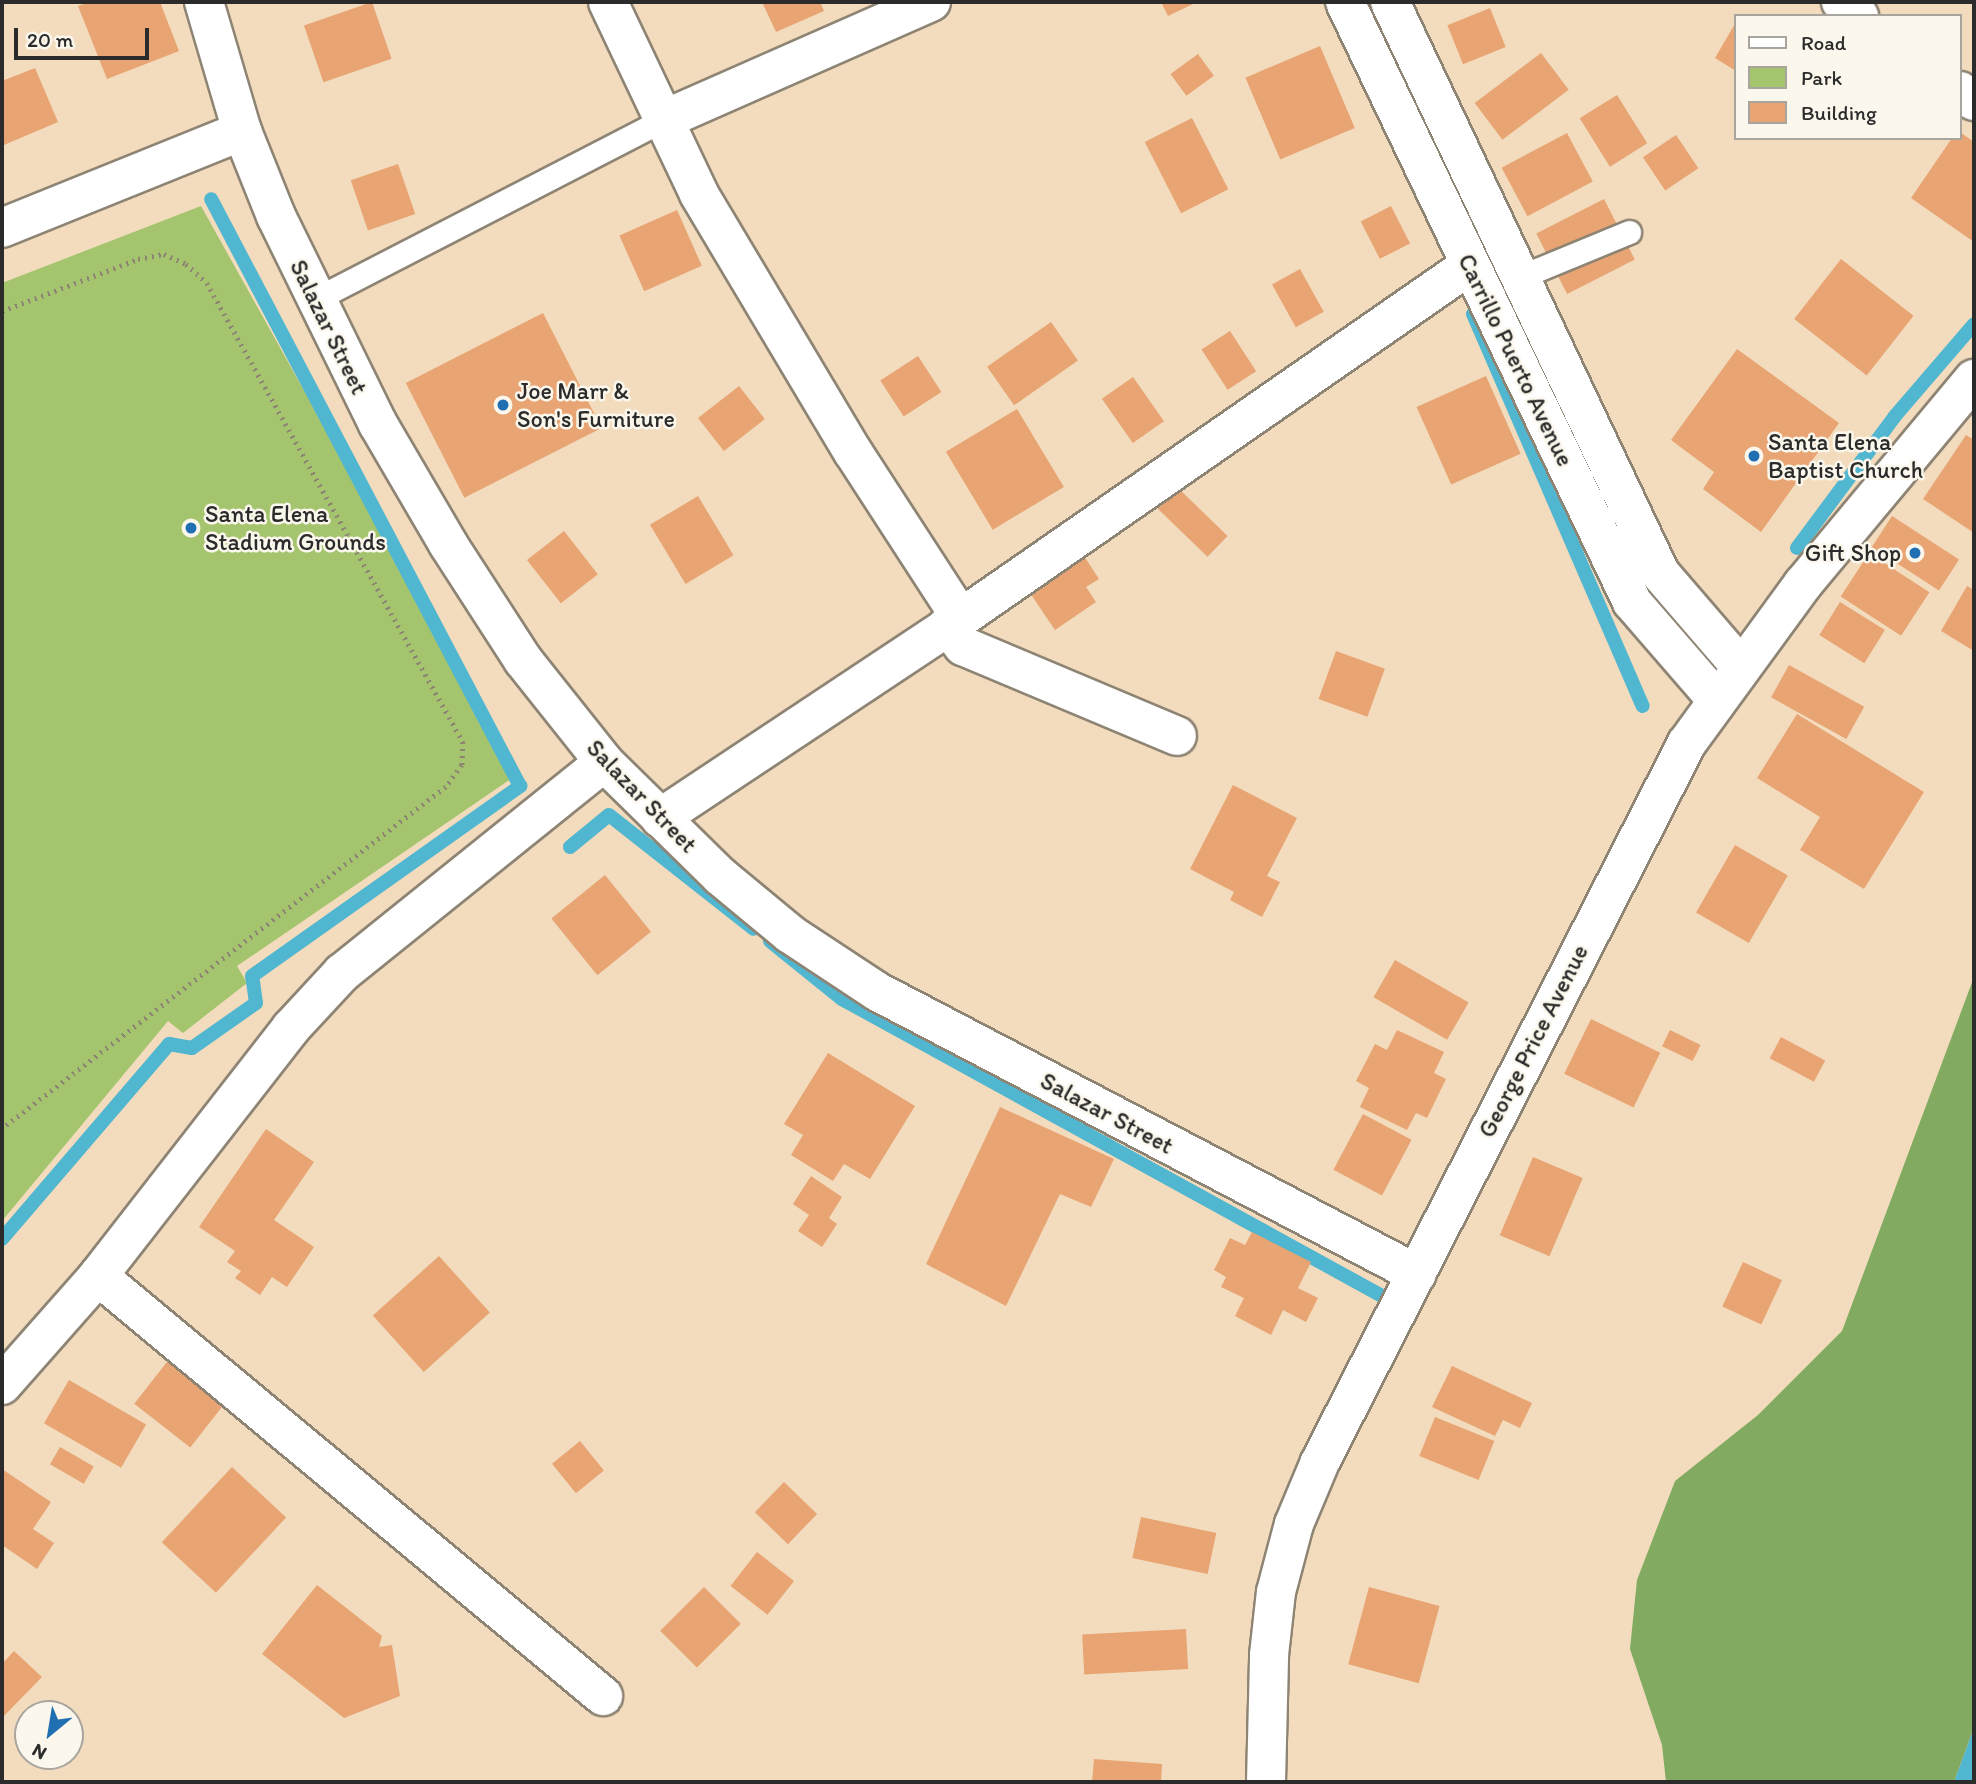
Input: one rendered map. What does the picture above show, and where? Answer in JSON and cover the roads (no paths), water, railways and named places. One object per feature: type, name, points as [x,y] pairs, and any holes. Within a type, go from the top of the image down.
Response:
[{"type":"street","name":"Salazar Street","points":[[204,2],[242,131],[314,300],[448,544],[523,660],[604,762],[660,818],[790,934],[877,992],[1417,1274]]},
{"type":"street","points":[[608,2],[663,120],[739,264],[954,622],[963,646],[1177,736]]},
{"type":"street","points":[[663,120],[931,2]]},
{"type":"street","name":"Carrillo Puerto Avenue","points":[[1345,2],[1632,602],[1716,699]]},
{"type":"street","name":"Carrillo Puerto Avenue","points":[[1390,2],[1660,573],[1740,666]]},
{"type":"street","points":[[1841,2],[1856,14]]},
{"type":"street","points":[[2,228],[242,131]]},
{"type":"street","points":[[660,818],[954,622],[1470,265]]},
{"type":"street","name":"George Price Avenue","points":[[1266,1782],[1269,1654],[1276,1592],[1294,1524],[1320,1462],[1656,796],[1716,699],[1740,666],[1974,379]]},
{"type":"street","points":[[2,1385],[98,1276],[290,1028],[342,973],[604,762]]},
{"type":"street","points":[[98,1276],[603,1696]]},
{"type":"lane","points":[[314,300],[663,120]]},
{"type":"lane","points":[[1520,277],[1629,232]]},
{"type":"water","points":[[1974,1728],[1974,1782],[1954,1782]]},
{"type":"waterway","points":[[2,1239],[169,1044],[192,1048],[256,1003],[252,976],[520,786],[211,199]]},
{"type":"waterway","points":[[1473,314],[1643,706]]},
{"type":"waterway","points":[[1797,548],[1895,416],[1974,324]]},
{"type":"waterway","points":[[570,847],[609,815],[754,929]]},
{"type":"waterway","points":[[770,941],[842,999],[1382,1296]]},
{"type":"place","name":"Joe Marr & Son's Furniture","points":[[503,405]]},
{"type":"place","name":"Santa Elena Baptist Church","points":[[1754,456]]},
{"type":"place","name":"Santa Elena Stadium Grounds","points":[[191,528]]},
{"type":"place","name":"Gift Shop","points":[[1915,553]]}]
